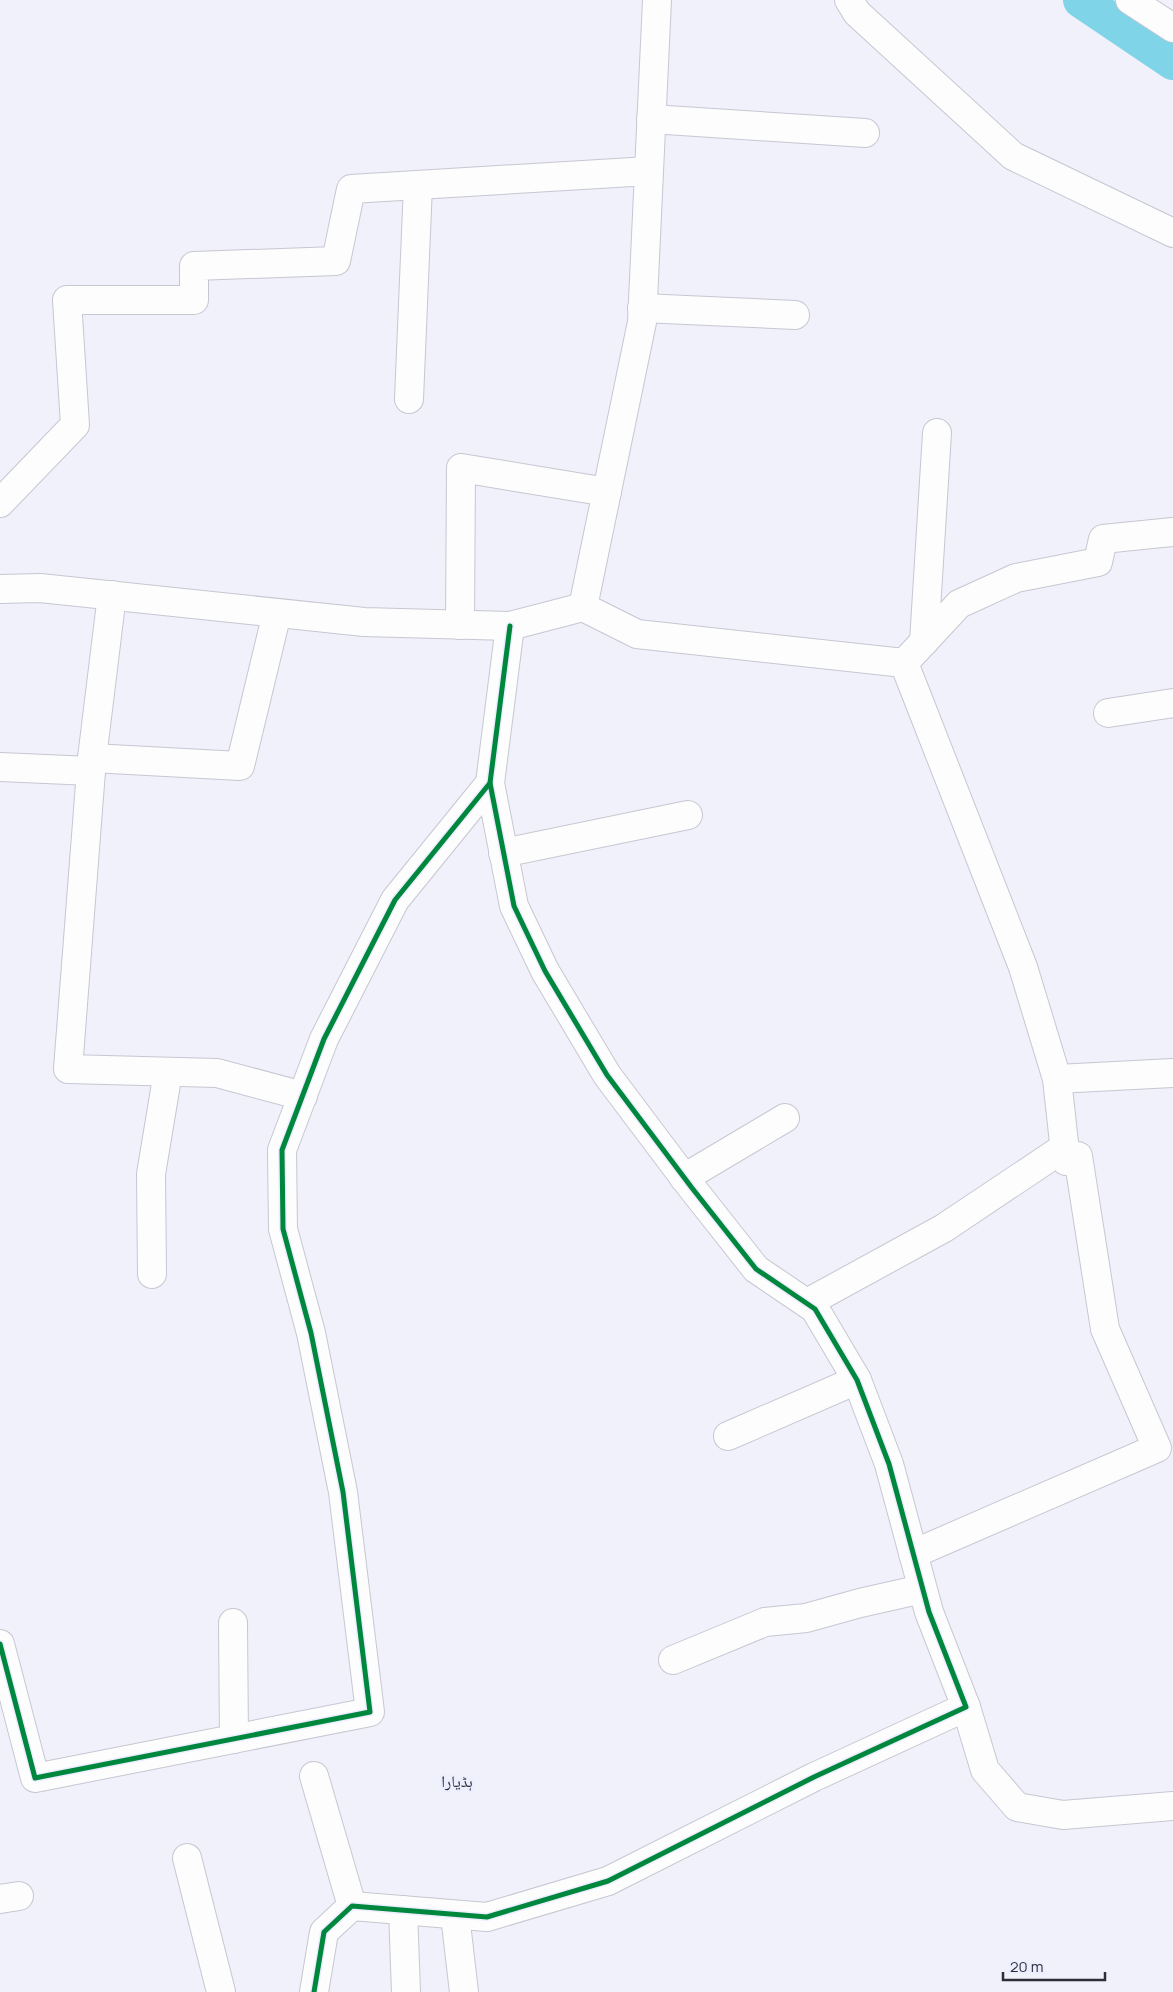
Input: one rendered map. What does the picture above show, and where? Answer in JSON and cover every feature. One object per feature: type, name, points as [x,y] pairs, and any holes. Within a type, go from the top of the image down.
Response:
[{"type":"street","points":[[583,607],[642,322],[657,0]]},
{"type":"street","points":[[849,0],[857,13],[1013,156],[1173,233]]},
{"type":"street","points":[[1130,0],[1173,28]]},
{"type":"street","points":[[651,119],[865,133]]},
{"type":"street","points":[[0,503],[75,425],[67,300],[194,300],[194,266],[336,261],[350,189],[649,171]]},
{"type":"street","points":[[409,399],[418,185]]},
{"type":"street","points":[[642,308],[795,315]]},
{"type":"street","points":[[924,642],[937,433]]},
{"type":"street","points":[[460,625],[461,468],[607,492]]},
{"type":"street","points":[[904,663],[959,604],[1016,578],[1098,562],[1103,539],[1173,532]]},
{"type":"street","points":[[0,589],[40,588],[364,622],[460,625],[510,626],[583,607],[637,634],[904,663]]},
{"type":"street","points":[[112,596],[92,764],[68,1069],[217,1073],[303,1096]]},
{"type":"street","points":[[0,767],[92,764],[240,766],[277,613]]},
{"type":"street","points":[[510,626],[490,783],[514,906],[544,971],[607,1075],[684,1178],[756,1269],[815,1308],[856,1380],[889,1464],[929,1612],[966,1707],[985,1770],[1017,1807],[1063,1815],[1173,1806]]},
{"type":"street","points":[[904,663],[1023,966],[1057,1079],[1066,1161],[1078,1156],[1105,1329],[1158,1448],[913,1554]]},
{"type":"street","points":[[1108,713],[1173,702]]},
{"type":"street","points":[[0,1644],[10,1721],[35,1778],[370,1712],[343,1492],[312,1333],[283,1230],[282,1150],[324,1039],[395,900],[490,783]]},
{"type":"street","points":[[503,853],[688,815]]},
{"type":"street","points":[[152,1274],[151,1174],[168,1072]]},
{"type":"street","points":[[1057,1079],[1173,1073]]},
{"type":"street","points":[[684,1178],[785,1118]]},
{"type":"street","points":[[807,1303],[944,1228],[1065,1147]]},
{"type":"street","points":[[728,1436],[856,1380]]},
{"type":"street","points":[[673,1660],[765,1622],[806,1618],[860,1602],[922,1589]]},
{"type":"street","points":[[233,1623],[234,1739]]},
{"type":"street","points":[[314,1992],[324,1932],[352,1906],[487,1917],[608,1881],[814,1777],[966,1707]]},
{"type":"street","points":[[314,1776],[352,1906]]},
{"type":"street","points":[[187,1858],[221,1992]]},
{"type":"street","points":[[403,1910],[406,1992]]},
{"type":"street","points":[[455,1914],[464,1992]]},
{"type":"waterway","points":[[1081,0],[1173,62]]},
{"type":"cycle path","points":[[0,1644],[35,1778],[370,1712],[343,1492],[311,1333],[283,1229],[282,1150],[324,1039],[395,900],[490,783],[510,626]]},
{"type":"cycle path","points":[[314,1992],[324,1932],[352,1906],[487,1917],[608,1881],[814,1777],[966,1707],[929,1612],[889,1464],[857,1380],[815,1309],[756,1269],[607,1075],[545,971],[514,906],[490,783]]},
{"type":"district","name":"ہڈیارا","points":[[457,1781]]}]
